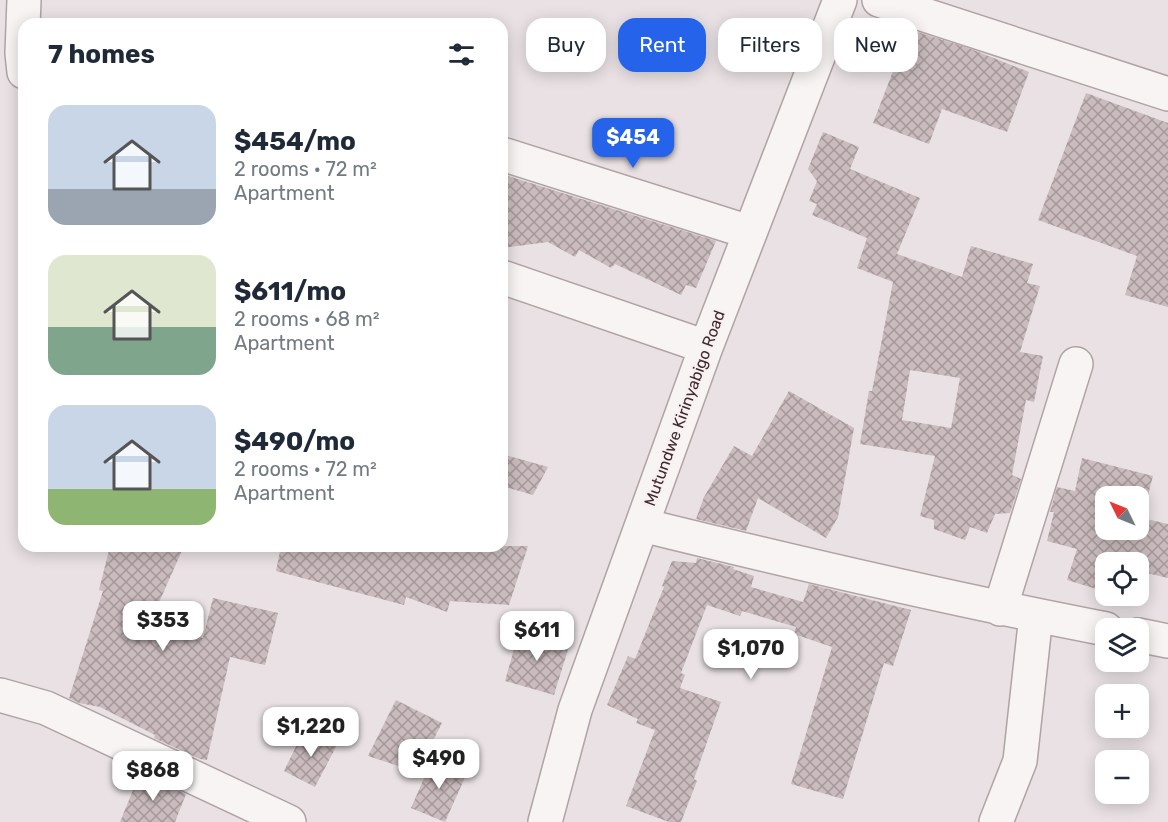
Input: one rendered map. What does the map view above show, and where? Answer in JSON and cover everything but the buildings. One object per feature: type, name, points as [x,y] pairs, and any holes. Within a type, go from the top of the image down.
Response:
[{"type":"street","points":[[23,18],[24,0]]},
{"type":"street","name":"Mutundwe Kirinyabigo Road","points":[[546,822],[575,710],[706,347],[840,0]]},
{"type":"street","points":[[879,0],[1168,94]]},
{"type":"street","points":[[508,156],[749,232]]},
{"type":"street","points":[[508,279],[706,347]]},
{"type":"street","points":[[1000,609],[1076,364]]},
{"type":"street","points":[[642,525],[825,570],[1000,609],[1095,627]]},
{"type":"street","points":[[996,822],[1020,761],[1036,615]]},
{"type":"street","points":[[1149,637],[1168,641]]},
{"type":"street","points":[[0,695],[46,708],[289,822]]}]
